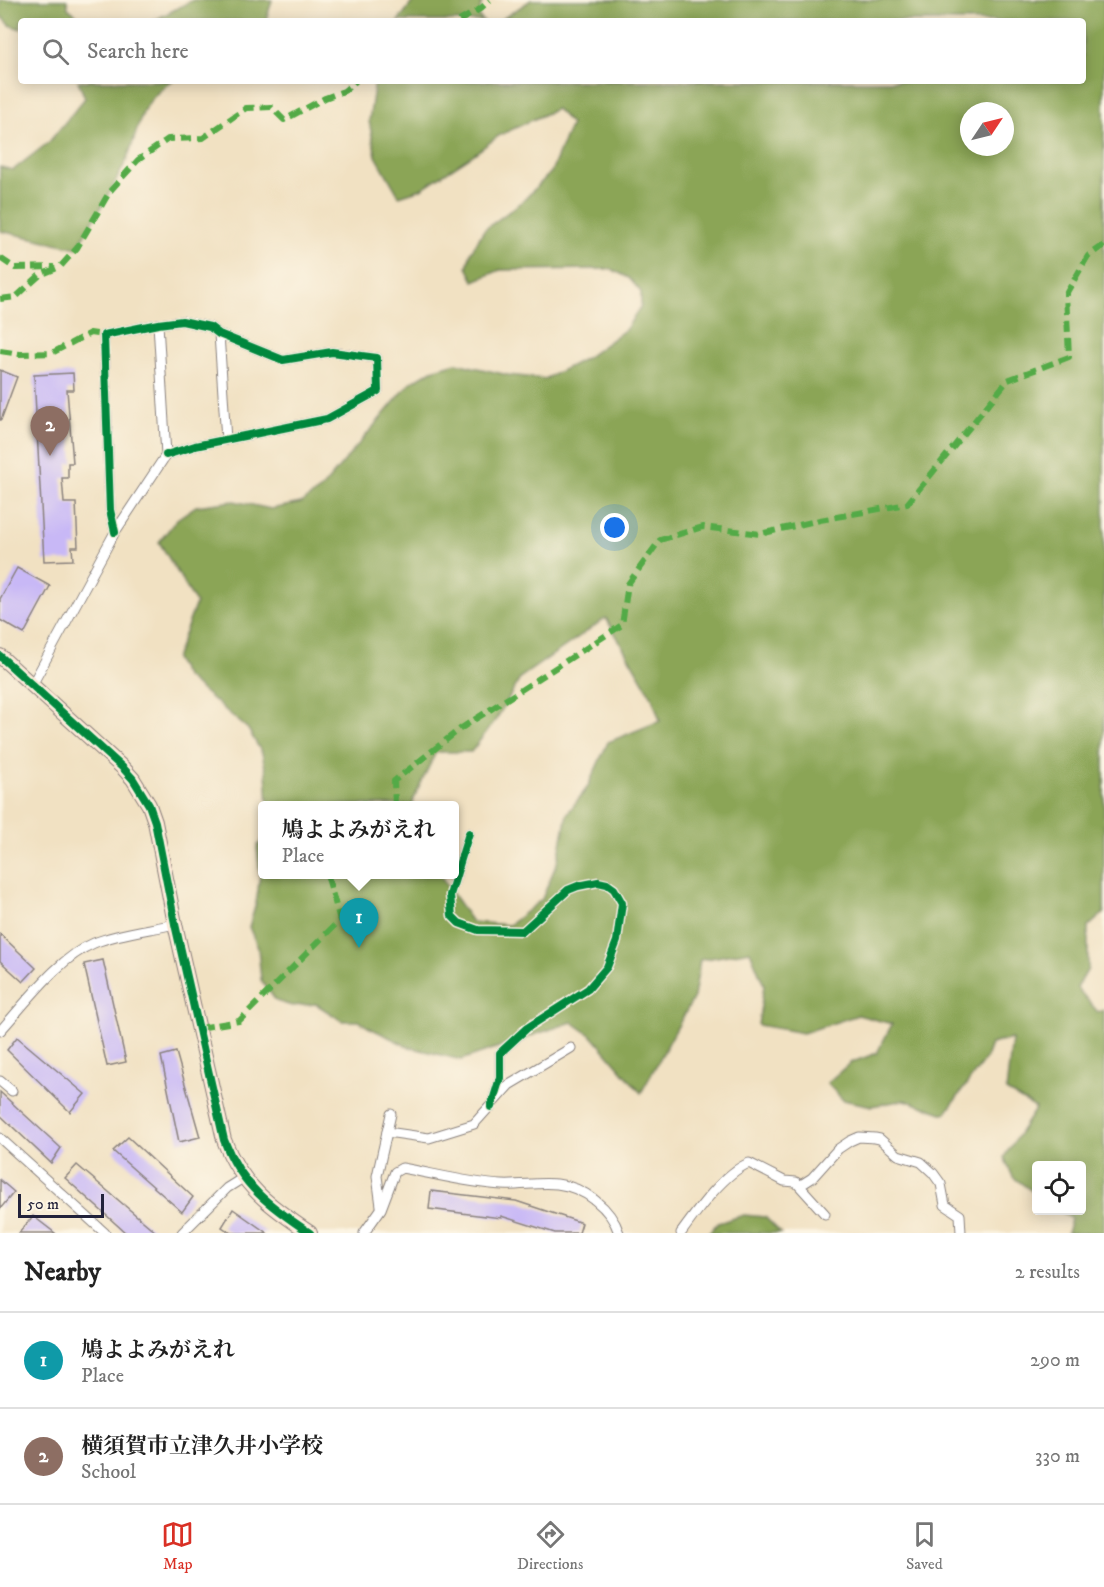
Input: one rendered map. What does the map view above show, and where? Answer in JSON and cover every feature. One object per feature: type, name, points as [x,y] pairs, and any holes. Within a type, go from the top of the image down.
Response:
[{"type":"street","points":[[115,532],[110,510],[104,335],[182,321],[210,327],[219,334],[283,360],[332,352],[377,358],[378,391],[327,419],[195,446],[166,455]]},
{"type":"street","points":[[32,686],[115,532],[166,455],[158,324]]},
{"type":"street","points":[[219,334],[226,440]]},
{"type":"street","points":[[0,656],[123,768],[143,793],[155,822],[175,924],[224,1140],[234,1163],[255,1192],[310,1233]]},
{"type":"street","points":[[459,866],[469,833]]},
{"type":"street","points":[[455,879],[450,895],[452,916],[459,923],[478,930],[523,931],[568,890],[598,882],[614,889],[622,903],[617,941],[607,967],[588,989],[527,1029],[500,1053],[501,1078],[490,1107]]},
{"type":"street","points":[[0,1031],[55,971],[82,950],[107,938],[175,924]]},
{"type":"street","points":[[387,1132],[436,1137],[474,1124],[509,1085],[572,1048]]},
{"type":"street","points":[[0,1081],[12,1091]]},
{"type":"street","points":[[381,1209],[377,1176],[392,1114]]},
{"type":"street","points":[[801,1185],[812,1178],[838,1149],[850,1141],[859,1137],[880,1139],[898,1155],[921,1162],[933,1173],[941,1184],[945,1205],[960,1215],[961,1233]]},
{"type":"street","points":[[0,1138],[105,1233]]},
{"type":"street","points":[[681,1233],[704,1202],[739,1167],[749,1163],[784,1181],[801,1185],[825,1214]]},
{"type":"street","points":[[364,1233],[381,1209],[396,1172],[402,1168],[502,1185],[558,1184],[583,1193],[599,1203],[616,1223],[619,1233]]},
{"type":"street","points":[[182,1233],[227,1188],[243,1178]]},
{"type":"green space","points":[[0,0],[67,0],[68,8],[80,18],[18,18],[18,28],[9,25],[0,15]]},
{"type":"green space","points":[[193,0],[272,0],[267,18],[159,18]]},
{"type":"green space","points":[[414,0],[482,0],[480,18],[400,18]]},
{"type":"green space","points":[[531,0],[1104,0],[1104,913],[1088,927],[1088,969],[1077,988],[1098,1012],[1104,1010],[1104,1233],[1067,1233],[1071,1219],[1066,1215],[1086,1215],[1086,1161],[1032,1161],[1032,1191],[1013,1177],[1004,1157],[1036,1108],[1006,1091],[1012,1039],[991,1044],[986,1058],[945,1114],[905,1100],[872,1106],[843,1100],[827,1083],[850,1063],[877,1053],[892,1024],[858,1015],[803,1033],[758,1025],[764,985],[750,951],[700,960],[694,997],[641,1093],[593,1037],[572,1022],[461,1060],[409,1047],[359,1021],[342,1021],[316,1004],[292,1006],[276,1001],[261,980],[258,948],[249,927],[259,879],[443,879],[472,922],[509,925],[542,899],[558,860],[567,814],[587,788],[608,742],[660,721],[652,697],[606,618],[521,677],[497,718],[471,752],[436,752],[413,801],[268,801],[262,753],[248,729],[185,676],[175,659],[196,603],[159,542],[177,519],[196,506],[234,501],[271,509],[301,503],[320,490],[410,383],[432,370],[456,363],[508,375],[545,379],[586,358],[626,329],[641,306],[641,292],[629,278],[611,269],[500,270],[474,281],[467,267],[471,252],[484,230],[523,201],[551,172],[571,124],[556,109],[500,135],[421,189],[399,196],[376,156],[369,121],[375,84],[1086,84],[1086,18],[504,18]]},
{"type":"green space","points":[[79,84],[168,84],[145,109],[125,163],[77,248],[0,231],[0,167],[13,170],[49,142],[85,98]]},
{"type":"green space","points":[[744,1215],[765,1217],[781,1233],[708,1233],[718,1223]]},
{"type":"building","points":[[0,370],[17,377],[1,420],[0,420]]},
{"type":"building","points":[[73,373],[74,390],[67,390],[73,463],[68,463],[68,478],[62,478],[64,503],[76,503],[78,547],[72,547],[73,560],[44,561],[34,375]]},
{"type":"building","points":[[17,568],[50,586],[24,634],[0,620],[0,599]]},
{"type":"building","points":[[0,934],[36,968],[23,982],[0,961]]},
{"type":"building","points":[[103,960],[126,1062],[107,1066],[84,964]]},
{"type":"building","points":[[17,1037],[85,1094],[70,1112],[7,1050]]},
{"type":"building","points":[[176,1052],[200,1137],[179,1142],[161,1056]]},
{"type":"building","points":[[0,1092],[61,1148],[51,1163],[0,1115]]},
{"type":"building","points":[[128,1137],[193,1197],[182,1212],[113,1151]]},
{"type":"building","points":[[77,1165],[157,1233],[126,1233],[65,1178]]},
{"type":"building","points":[[0,1180],[14,1192],[0,1209]]},
{"type":"building","points":[[431,1191],[516,1201],[582,1223],[579,1233],[555,1233],[501,1216],[501,1218],[429,1209]]},
{"type":"building","points":[[233,1209],[267,1233],[231,1233],[222,1227]]},
{"type":"building","points":[[33,1216],[55,1233],[19,1233]]},
{"type":"marked path","points":[[464,18],[490,0]]},
{"type":"marked path","points":[[0,299],[16,297],[40,275],[60,267],[77,248],[110,191],[138,160],[168,139],[203,138],[246,108],[271,107],[284,120],[325,98],[344,91],[352,84]]},
{"type":"marked path","points":[[395,801],[394,781],[460,729],[622,625],[628,584],[660,540],[703,527],[760,534],[907,504],[1008,380],[1069,357],[1066,294],[1088,256],[1104,245]]},
{"type":"marked path","points":[[0,258],[15,268],[54,267]]},
{"type":"marked path","points":[[0,351],[20,354],[52,353],[90,333],[104,335]]},
{"type":"marked path","points":[[200,1028],[239,1021],[340,920],[328,879]]},
{"type":"cycle path","points":[[115,532],[110,510],[104,335],[182,321],[210,327],[219,334],[283,360],[332,352],[377,358],[378,391],[327,419],[195,446],[166,455]]},
{"type":"cycle path","points":[[0,656],[123,768],[133,779],[149,805],[155,822],[175,924],[224,1140],[248,1183],[282,1214],[310,1233]]},
{"type":"cycle path","points":[[459,866],[469,833]]},
{"type":"cycle path","points":[[455,879],[450,895],[452,916],[459,923],[478,930],[523,931],[568,890],[598,882],[614,889],[622,903],[617,941],[607,967],[588,989],[527,1028],[500,1053],[500,1078],[491,1107]]},
{"type":"place","name":"横須賀市立津久井小学校","points":[[50,456]]},
{"type":"place","name":"鳩よよみがえれ","points":[[359,948]]}]
